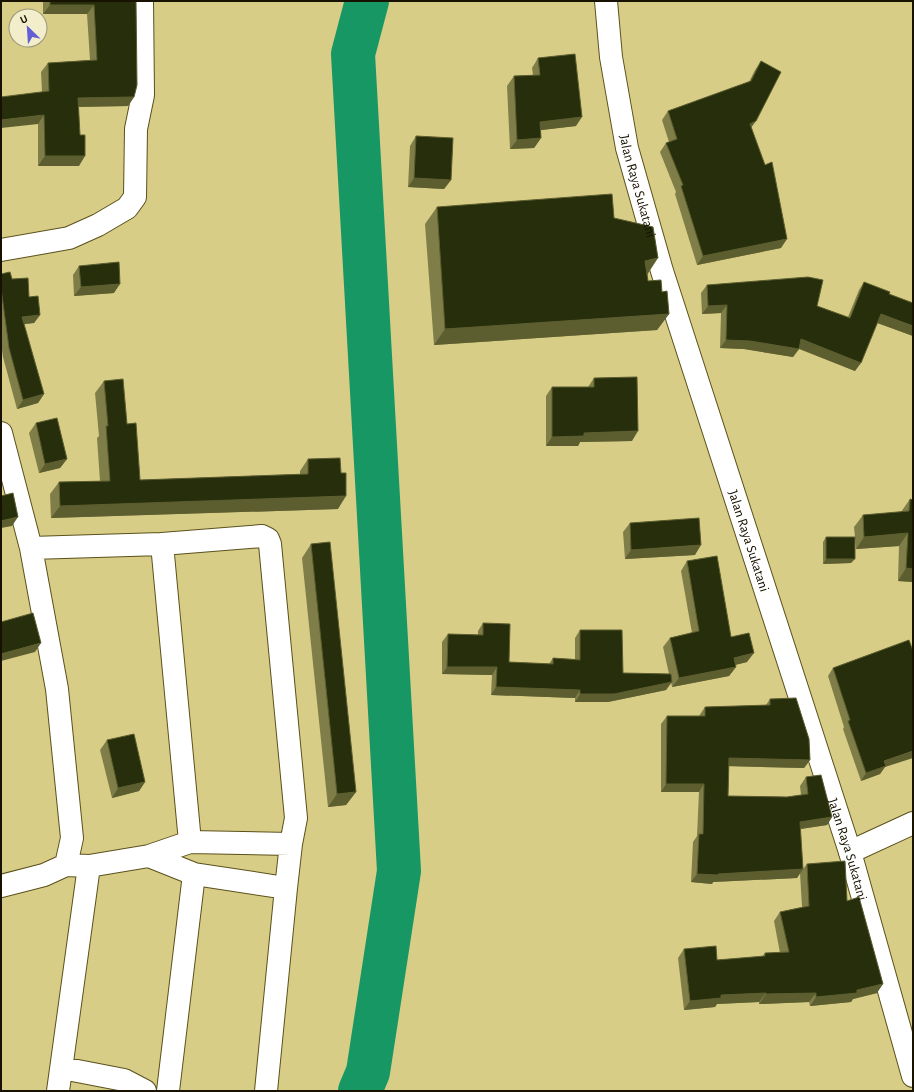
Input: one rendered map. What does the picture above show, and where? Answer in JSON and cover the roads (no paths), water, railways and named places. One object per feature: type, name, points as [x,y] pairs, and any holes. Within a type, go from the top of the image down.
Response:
[{"type":"street","points":[[1,250],[69,238],[98,225],[127,208],[135,196],[136,129],[143,95],[142,1]]},
{"type":"street","name":"Jalan Raya Sukatani","points":[[606,1],[611,57],[632,164],[662,271],[850,852],[913,1076]]},
{"type":"street","points":[[1,433],[31,548],[57,689],[72,838],[66,864]]},
{"type":"street","points":[[31,548],[162,544],[262,536],[268,539],[270,544],[296,818],[291,844],[286,888],[266,1091]]},
{"type":"street","points":[[162,544],[190,842]]},
{"type":"street","points":[[850,852],[913,823]]},
{"type":"street","points":[[1,886],[44,875],[66,864],[89,866],[149,856],[190,842],[291,844]]},
{"type":"street","points":[[149,856],[194,874],[286,888]]},
{"type":"street","points":[[58,1091],[89,866]]},
{"type":"street","points":[[168,1091],[194,874]]},
{"type":"street","points":[[62,1068],[124,1080],[145,1091]]},
{"type":"waterway","points":[[360,1091],[368,1072],[399,871],[353,54],[367,1]]}]
